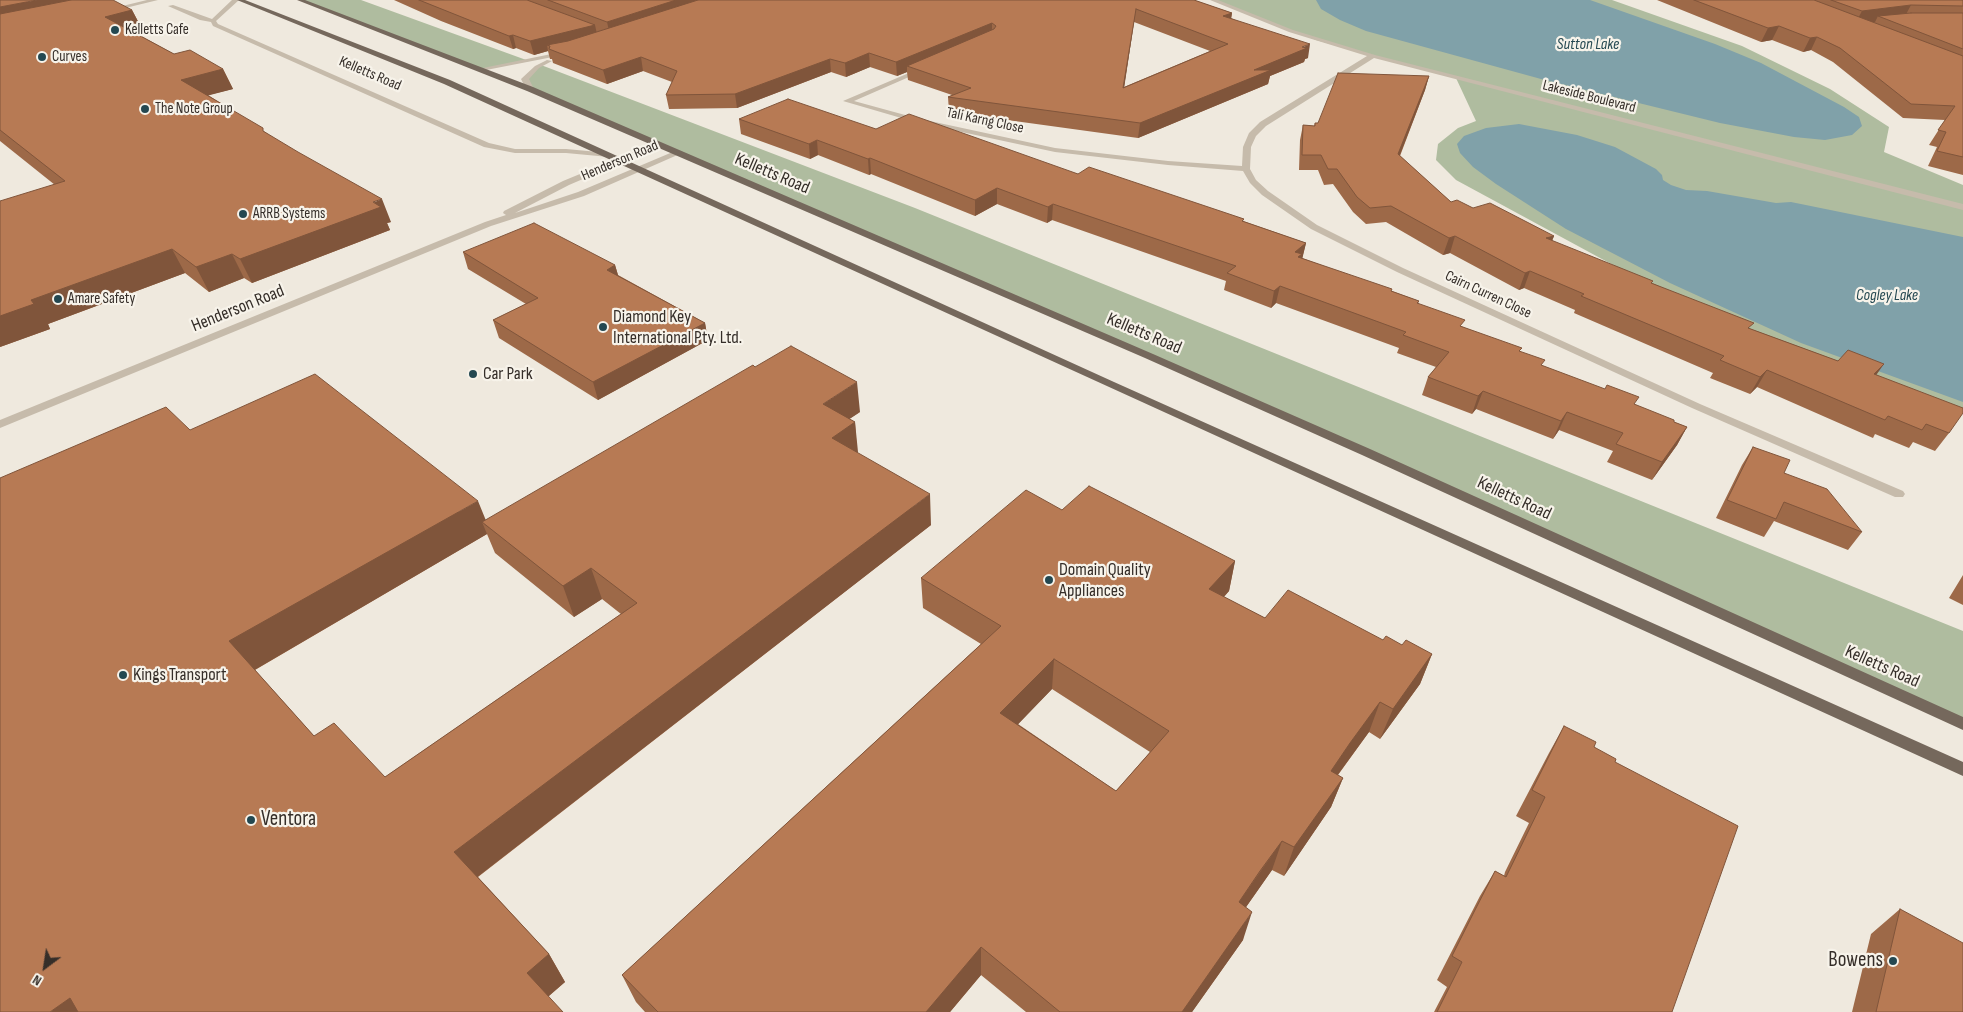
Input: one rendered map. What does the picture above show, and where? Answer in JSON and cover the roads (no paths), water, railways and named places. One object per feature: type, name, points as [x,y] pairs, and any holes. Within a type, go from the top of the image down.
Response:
[{"type":"main road","name":"Kelletts Road","points":[[240,0],[446,82],[1963,769]]},
{"type":"main road","name":"Kelletts Road","points":[[300,0],[530,89],[1366,452],[1963,724]]},
{"type":"street","points":[[131,0],[100,10],[155,0]]},
{"type":"street","points":[[213,21],[236,0]]},
{"type":"street","name":"Lakeside Boulevard","points":[[1213,0],[1291,31],[1372,56],[1963,207]]},
{"type":"street","name":"Kelletts Road","points":[[171,6],[202,19],[213,21],[214,25],[487,145],[515,151],[566,151],[609,155]]},
{"type":"street","points":[[481,69],[578,50]]},
{"type":"street","points":[[530,89],[525,79],[530,73],[569,52]]},
{"type":"street","points":[[1246,168],[1247,147],[1252,135],[1264,124],[1372,56]]},
{"type":"street","name":"Tali Karng Close","points":[[928,67],[847,101],[925,122],[1055,150],[1168,163],[1246,168]]},
{"type":"street","name":"Henderson Road","points":[[488,224],[566,183],[658,145]]},
{"type":"street","name":"Henderson Road","points":[[0,424],[488,224],[581,194],[678,153]]},
{"type":"street","name":"Cairn Curren Close","points":[[1246,168],[1253,181],[1288,211],[1314,227],[1400,270],[1687,402],[1899,494]]},
{"type":"water","name":"Sutton Lake","points":[[1316,0],[1590,0],[1715,44],[1761,63],[1844,107],[1859,117],[1862,126],[1852,135],[1825,140],[1794,137],[1720,123],[1541,79],[1366,31],[1340,20],[1321,9]]},
{"type":"water","name":"Cogley Lake","points":[[1519,124],[1577,135],[1615,147],[1656,169],[1662,175],[1663,180],[1671,185],[1686,190],[1707,191],[1776,203],[1791,202],[1963,237],[1963,402],[1801,343],[1670,283],[1566,229],[1496,184],[1473,167],[1460,153],[1457,144],[1464,136],[1486,128]]},
{"type":"place","name":"Kelletts Cafe","points":[[115,30]]},
{"type":"place","name":"Curves","points":[[42,57]]},
{"type":"place","name":"The Note Group","points":[[145,109]]},
{"type":"place","name":"ARRB Systems","points":[[243,214]]},
{"type":"place","name":"Amare Safety","points":[[58,299]]},
{"type":"place","name":"Diamond Key International Pty. Ltd.","points":[[603,327]]},
{"type":"place","name":"Car Park","points":[[473,374]]},
{"type":"place","name":"Domain Quality Appliances","points":[[1049,580]]},
{"type":"place","name":"Kings Transport","points":[[123,675]]},
{"type":"place","name":"Ventora","points":[[251,820]]},
{"type":"place","name":"Bowens","points":[[1893,961]]}]
